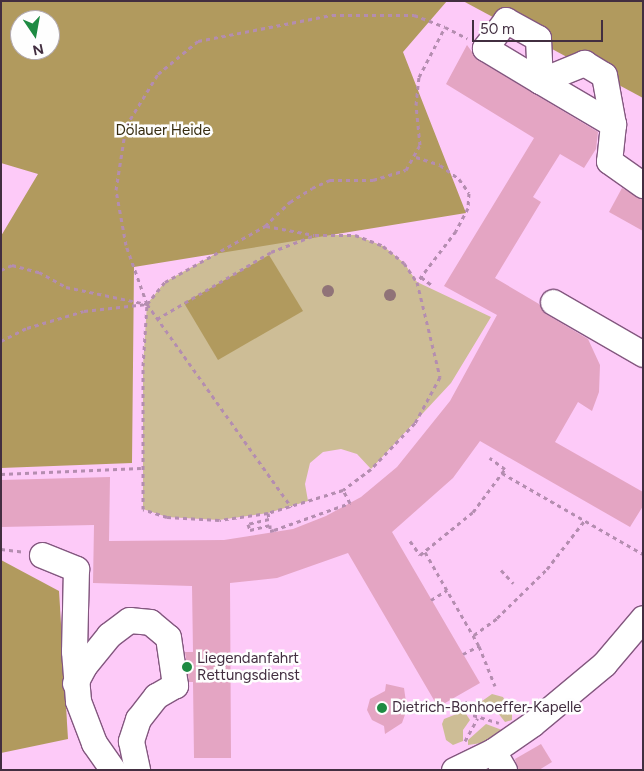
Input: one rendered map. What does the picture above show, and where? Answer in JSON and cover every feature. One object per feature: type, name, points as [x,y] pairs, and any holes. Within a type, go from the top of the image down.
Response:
[{"type":"lane","points":[[540,80],[538,38],[506,20],[485,48],[613,124]]},
{"type":"lane","points":[[540,80],[584,63],[604,75],[613,124],[609,161],[643,185]]},
{"type":"lane","points":[[553,302],[643,354]]},
{"type":"lane","points":[[42,555],[76,569],[75,683],[85,724],[94,743],[113,770]]},
{"type":"lane","points":[[454,770],[498,760],[516,735],[604,664],[643,618]]},
{"type":"lane","points":[[75,683],[84,666],[109,634],[129,620],[150,622],[168,637],[174,685],[145,707],[135,725],[131,741],[137,770]]},
{"type":"path","points":[[292,507],[147,304],[126,245],[116,190],[126,126],[158,74],[198,41],[332,15],[414,15],[445,26],[485,48]]},
{"type":"path","points":[[265,226],[314,235],[356,235],[383,246],[404,263],[417,282],[440,377],[415,423],[370,469],[342,490],[268,514],[219,520],[167,517],[143,509],[141,468],[147,304],[165,282],[265,226],[290,202],[312,188],[330,180],[373,180],[406,170],[416,157],[420,145],[416,105],[419,77],[445,26]]},
{"type":"path","points":[[416,157],[440,165],[459,178],[469,193],[468,208],[456,231],[417,282]]},
{"type":"path","points":[[157,318],[271,252],[314,235]]},
{"type":"path","points":[[1,270],[12,265],[39,272],[66,287],[147,304]]},
{"type":"path","points":[[421,277],[433,286]]},
{"type":"path","points":[[1,341],[27,328],[84,311],[147,304]]},
{"type":"path","points":[[410,541],[420,555],[473,512],[505,469],[490,458]]},
{"type":"path","points":[[1,474],[141,468]]},
{"type":"path","points":[[502,473],[643,554]]},
{"type":"path","points":[[268,514],[269,520],[248,524],[250,530],[270,525],[270,530],[274,530],[350,503],[342,490]]},
{"type":"path","points":[[474,635],[497,618],[548,569],[585,520]]},
{"type":"path","points":[[425,552],[474,635],[495,686]]},
{"type":"path","points":[[501,570],[513,583]]},
{"type":"path","points":[[431,600],[447,590]]},
{"type":"path","points":[[463,654],[479,646]]},
{"type":"path","points":[[465,700],[478,718],[493,720],[516,735]]},
{"type":"path","points":[[464,746],[478,718]]},
{"type":"shaded area","points":[[265,226],[315,235],[355,235],[383,246],[404,263],[417,282],[491,317],[451,383],[371,469],[357,454],[341,449],[323,452],[310,463],[305,484],[308,501],[268,513],[219,520],[167,517],[143,509],[143,366],[147,304],[165,282]]},
{"type":"shaded area","points":[[492,694],[503,697],[512,714],[512,720],[505,722],[498,713],[477,713],[475,706]]},
{"type":"shaded area","points":[[464,711],[470,720],[463,730],[463,741],[453,745],[446,740],[442,724],[444,719]]},
{"type":"shaded area","points":[[486,724],[502,730],[488,742],[468,745],[468,740]]},
{"type":"green space","name":"Dölauer Heide","points":[[1,1],[447,1],[403,52],[466,213],[134,267],[132,463],[1,468],[1,236],[38,174],[1,163]]},
{"type":"green space","points":[[463,1],[643,1],[643,98]]},
{"type":"green space","points":[[269,255],[303,311],[218,360],[184,303]]},
{"type":"green space","points":[[1,560],[59,591],[68,739],[1,753]]},
{"type":"building","points":[[467,45],[478,60],[598,132],[596,149],[584,168],[560,154],[533,197],[541,202],[495,278],[539,304],[546,314],[588,339],[600,365],[599,392],[592,411],[578,402],[555,442],[643,492],[643,506],[630,527],[480,441],[453,478],[392,532],[480,683],[438,707],[348,553],[277,578],[230,583],[231,758],[194,758],[193,682],[189,682],[185,652],[193,652],[192,586],[93,583],[94,525],[1,527],[1,480],[110,477],[109,541],[224,540],[293,529],[326,516],[361,497],[397,467],[450,401],[497,315],[444,286],[534,138],[446,84]]},
{"type":"building","points":[[622,188],[643,199],[643,231],[609,212]]},
{"type":"building","points":[[386,684],[404,688],[407,709],[402,723],[385,734],[384,726],[372,720],[367,710],[370,699],[385,691]]},
{"type":"building","points":[[541,744],[552,762],[539,770],[518,770],[515,759]]},
{"type":"place","name":"Liegendanfahrt Rettungsdienst","points":[[187,667]]},
{"type":"place","name":"Dietrich-Bonhoeffer-Kapelle","points":[[382,708]]}]
